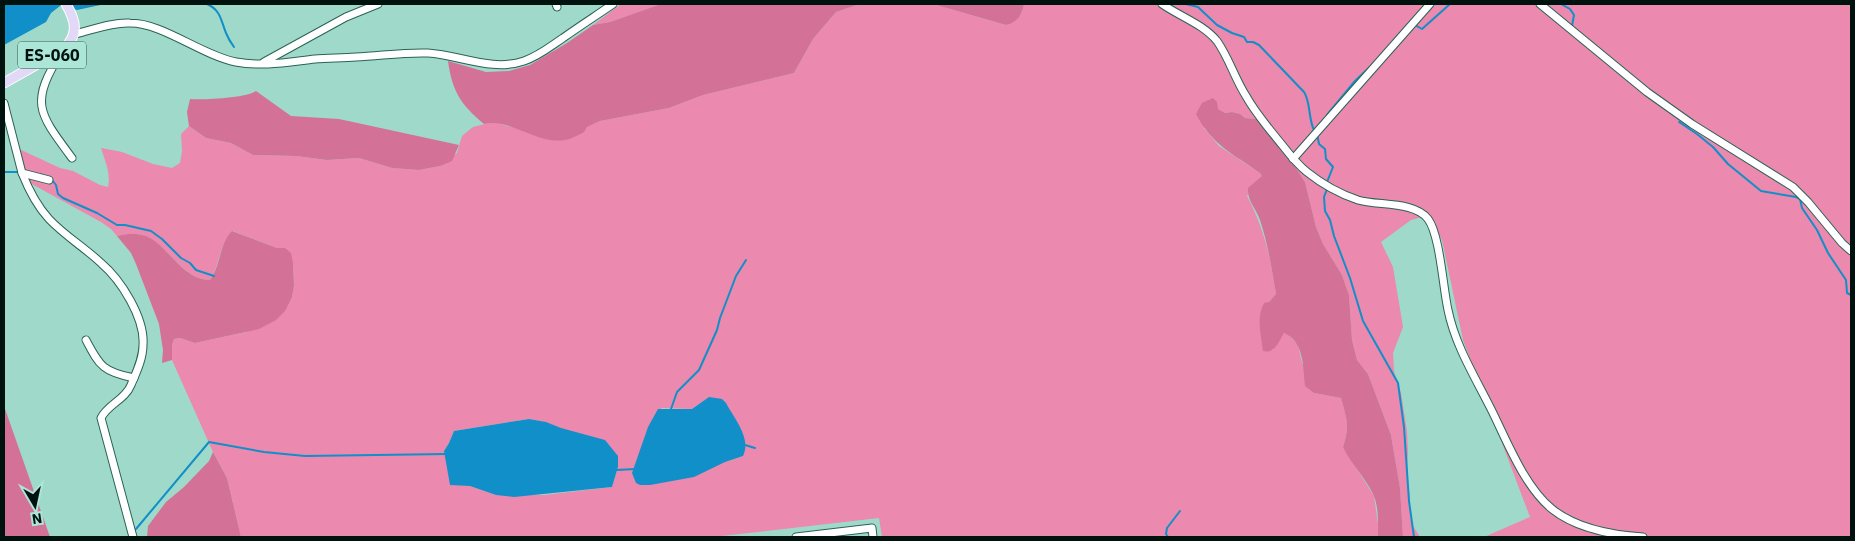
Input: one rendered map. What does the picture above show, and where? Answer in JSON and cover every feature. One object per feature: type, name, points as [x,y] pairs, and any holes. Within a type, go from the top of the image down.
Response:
[{"type":"main road","name":"ES-060","points":[[4,83],[64,49],[70,42],[75,34],[68,7]]},
{"type":"street","points":[[260,65],[346,17],[378,4]]},
{"type":"street","points":[[75,34],[129,22],[142,24],[211,54],[235,62],[260,65],[320,58],[355,58],[409,52],[430,53],[491,64],[508,65],[524,61],[542,53],[613,4]]},
{"type":"street","points":[[1162,4],[1215,39],[1225,54],[1245,96],[1262,120],[1305,171],[1337,191],[1357,200],[1409,208],[1427,218],[1435,238],[1448,312],[1458,344],[1521,468],[1536,492],[1551,508],[1568,519],[1594,529],[1620,535],[1643,537]]},
{"type":"street","points":[[1294,158],[1430,4]]},
{"type":"street","points":[[1540,4],[1647,92],[1734,151],[1793,187],[1842,243],[1851,250]]},
{"type":"street","points":[[64,49],[49,72],[42,89],[40,106],[53,133],[72,158]]},
{"type":"street","points":[[4,103],[22,173],[35,200],[47,217],[114,276],[139,319],[143,335],[142,354],[134,378],[126,394],[108,408],[101,418],[133,537]]},
{"type":"street","points":[[22,173],[49,180]]},
{"type":"street","points":[[86,340],[100,364],[107,371],[134,378]]},
{"type":"street","points":[[796,537],[872,528],[873,537]]},
{"type":"shaded area","points":[[621,4],[661,4],[610,22],[593,25]]},
{"type":"shaded area","points":[[661,4],[860,4],[836,12],[813,39],[794,73],[703,95],[669,108],[600,121],[587,127],[584,132],[568,139],[555,141],[534,136],[504,125],[484,124],[464,104],[455,89],[448,61],[486,72],[509,71],[530,65],[593,25],[610,22]]},
{"type":"shaded area","points":[[860,4],[933,4],[1006,25],[1018,18],[1024,4],[1851,4],[1851,537],[1484,537],[1530,517],[1463,340],[1442,240],[1436,229],[1422,217],[1411,220],[1381,242],[1393,267],[1403,327],[1393,353],[1394,371],[1401,393],[1407,431],[1407,474],[1410,514],[1413,526],[1420,537],[1403,537],[1400,488],[1391,435],[1368,374],[1357,360],[1352,340],[1349,295],[1342,275],[1323,244],[1316,227],[1305,182],[1265,120],[1245,118],[1240,114],[1225,113],[1218,109],[1204,128],[1219,146],[1262,176],[1247,196],[1262,232],[1274,281],[1276,294],[1269,302],[1272,350],[1284,333],[1289,335],[1298,345],[1302,363],[1314,393],[1341,398],[1347,422],[1343,447],[1374,496],[1378,537],[882,537],[879,518],[713,537],[241,537],[227,478],[213,452],[172,360],[172,345],[174,339],[180,338],[195,343],[246,332],[292,297],[294,286],[293,263],[285,248],[277,248],[233,231],[222,248],[210,280],[199,278],[180,266],[155,242],[134,234],[117,236],[101,222],[30,183],[23,171],[21,162],[19,149],[108,187],[108,172],[101,148],[122,152],[153,164],[172,168],[180,163],[182,151],[181,134],[189,126],[206,138],[231,143],[253,155],[296,156],[327,160],[359,158],[392,168],[419,170],[440,166],[457,153],[462,136],[473,127],[493,122],[511,127],[587,127],[600,121],[669,108],[703,95],[794,73],[813,39],[836,12]],"holes":[[[705,400],[743,456],[721,463],[661,408],[692,409]],[[529,419],[565,431],[618,467],[612,487],[544,495],[496,495],[470,486],[444,451],[454,431]]]},
{"type":"shaded area","points":[[933,4],[1024,4],[1018,18],[1006,25]]},
{"type":"shaded area","points":[[256,91],[291,116],[339,119],[459,145],[452,161],[440,166],[419,170],[392,168],[359,158],[327,160],[296,156],[253,155],[231,143],[206,138],[189,126],[187,112],[190,99],[235,97]]},
{"type":"shaded area","points":[[1213,98],[1217,102],[1218,109],[1225,113],[1232,112],[1240,114],[1245,118],[1265,120],[1305,182],[1316,227],[1323,244],[1342,275],[1349,295],[1352,340],[1357,360],[1368,374],[1391,435],[1400,488],[1403,537],[1378,537],[1378,515],[1375,499],[1370,488],[1343,447],[1347,422],[1341,398],[1314,393],[1305,386],[1303,363],[1299,348],[1291,337],[1284,333],[1274,349],[1263,351],[1260,315],[1264,303],[1269,302],[1276,294],[1265,238],[1260,220],[1248,193],[1248,188],[1262,176],[1224,148],[1202,125],[1196,114],[1202,103]]},
{"type":"shaded area","points":[[232,231],[277,248],[285,248],[291,253],[294,286],[292,297],[285,311],[276,320],[259,329],[195,343],[180,338],[174,339],[172,360],[162,363],[163,350],[159,324],[131,253],[117,236],[133,234],[146,236],[155,241],[189,273],[199,278],[210,280],[214,274],[225,242]]},
{"type":"shaded area","points":[[4,406],[50,537],[4,537]]},
{"type":"shaded area","points":[[213,452],[227,478],[241,537],[147,537],[148,526],[166,502],[184,487],[209,461]]},
{"type":"water","points":[[4,4],[105,4],[77,10],[60,6],[51,13],[46,22],[4,45]]},
{"type":"water","points":[[709,397],[722,399],[737,422],[744,436],[745,449],[743,456],[725,462],[694,477],[650,485],[636,483],[632,473],[648,427],[658,409],[692,409]]},
{"type":"water","points":[[529,419],[546,422],[605,440],[618,456],[618,467],[612,487],[514,497],[496,495],[470,486],[450,485],[444,451],[454,431]]},
{"type":"waterway","points":[[207,4],[212,6],[218,13],[234,47]]},
{"type":"waterway","points":[[1186,4],[1198,7],[1217,25],[1244,37],[1247,42],[1259,45],[1304,92],[1308,101],[1314,130]]},
{"type":"waterway","points":[[1415,25],[1422,29],[1450,4]]},
{"type":"waterway","points":[[1561,4],[1570,9],[1574,15],[1572,26]]},
{"type":"waterway","points":[[1327,115],[1355,81],[1374,63]]},
{"type":"waterway","points":[[1679,122],[1713,147],[1728,164],[1761,191],[1800,199],[1802,208],[1846,280],[1847,293],[1851,295]]},
{"type":"waterway","points":[[1317,134],[1319,144],[1325,149],[1326,159],[1333,167],[1327,182]]},
{"type":"waterway","points":[[4,172],[19,172]]},
{"type":"waterway","points":[[33,173],[43,175]]},
{"type":"waterway","points":[[52,180],[56,185],[58,194],[63,198],[97,213],[117,225],[151,231],[196,270],[214,276]]},
{"type":"waterway","points":[[1327,189],[1324,197],[1325,211],[1330,220],[1363,321],[1398,383],[1414,537]]},
{"type":"waterway","points":[[671,409],[677,392],[699,370],[717,330],[736,276],[746,260]]},
{"type":"waterway","points":[[136,529],[209,442],[264,452],[305,456],[447,454]]},
{"type":"waterway","points":[[745,445],[755,448]]},
{"type":"waterway","points":[[616,470],[636,469]]},
{"type":"waterway","points":[[1168,537],[1166,534],[1167,528],[1180,511]]}]
